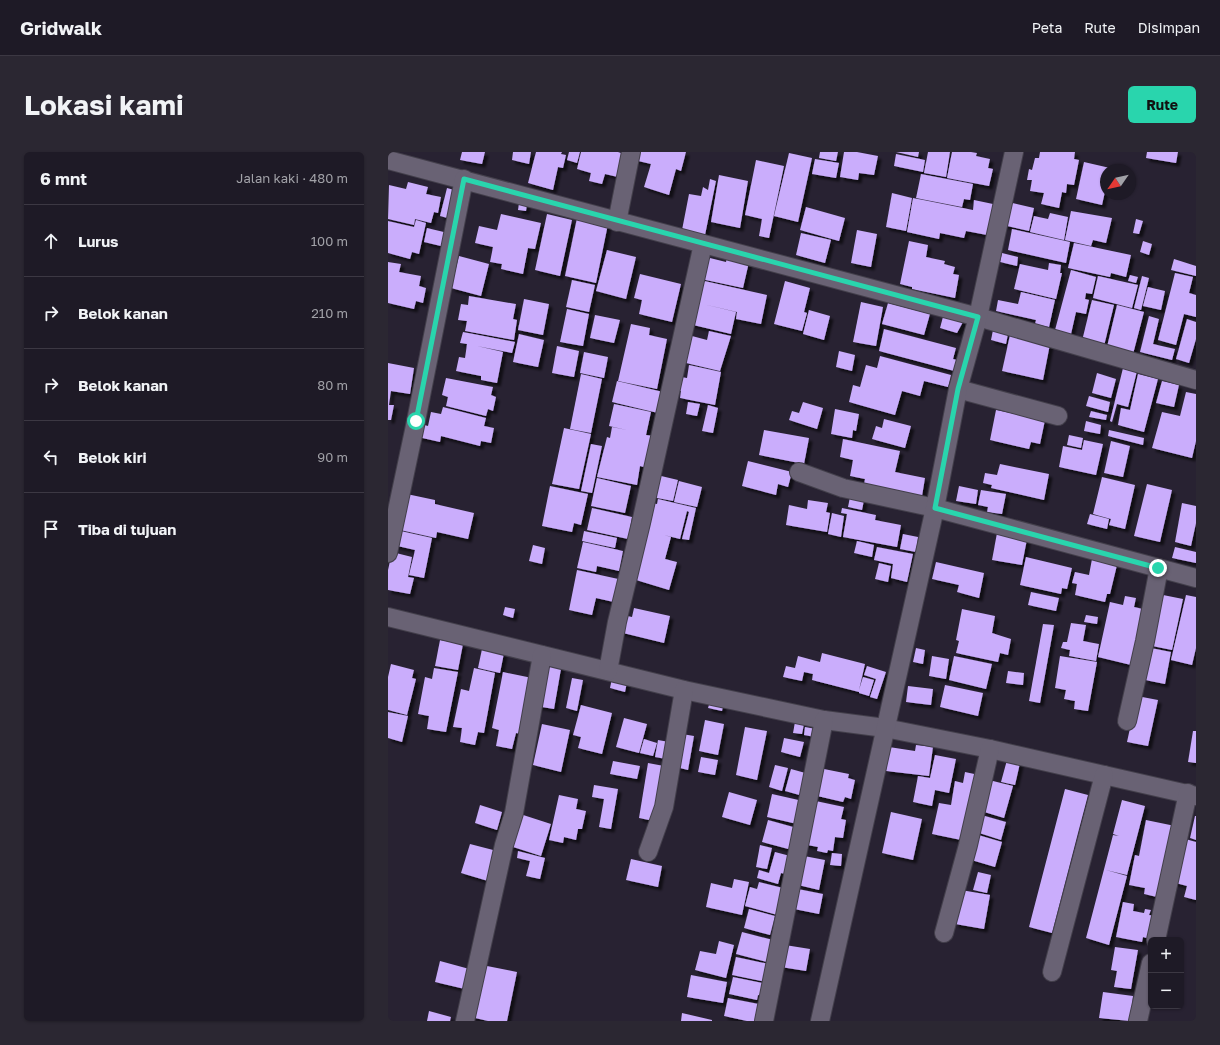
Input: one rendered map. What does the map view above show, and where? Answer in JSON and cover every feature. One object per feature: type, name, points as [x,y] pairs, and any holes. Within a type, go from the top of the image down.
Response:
[{"type":"street","points":[[617,222],[631,152]]},
{"type":"street","points":[[820,1021],[935,508],[958,389],[978,317],[1014,152]]},
{"type":"street","points":[[388,160],[978,317],[1196,380]]},
{"type":"street","points":[[388,553],[418,413],[464,179]]},
{"type":"street","points":[[608,671],[617,622],[641,524],[703,244]]},
{"type":"street","points":[[958,389],[1058,416]]},
{"type":"street","points":[[799,472],[843,488],[935,508],[1196,578]]},
{"type":"street","points":[[1127,721],[1145,641],[1158,568]]},
{"type":"street","points":[[388,617],[684,690],[824,720],[885,728],[990,749],[1192,795],[1157,937]]},
{"type":"street","points":[[466,1021],[504,845],[514,812],[542,655]]},
{"type":"street","points":[[648,852],[664,807],[684,690]]},
{"type":"street","points":[[764,1021],[824,720]]},
{"type":"street","points":[[944,933],[968,845],[990,749]]},
{"type":"street","points":[[1052,972],[1104,775]]},
{"type":"street","points":[[1138,1021],[1149,973]]},
{"type":"building","points":[[462,152],[485,152],[482,164],[460,160]]},
{"type":"building","points":[[513,152],[531,152],[529,164],[512,160]]},
{"type":"building","points":[[536,152],[562,152],[561,154],[566,155],[563,168],[558,167],[553,190],[528,183]]},
{"type":"building","points":[[569,152],[580,152],[577,163],[567,160]]},
{"type":"building","points":[[581,152],[618,152],[627,155],[622,178],[605,174],[602,184],[589,181],[591,173],[577,169]]},
{"type":"building","points":[[636,152],[686,152],[681,171],[676,169],[669,195],[644,187],[651,164],[634,160]]},
{"type":"building","points":[[820,152],[838,152],[836,161],[819,158]]},
{"type":"building","points":[[844,152],[857,152],[878,156],[874,175],[859,173],[858,180],[840,177]]},
{"type":"building","points":[[896,152],[919,152],[918,157]]},
{"type":"building","points":[[928,152],[950,152],[946,177],[924,173]]},
{"type":"building","points":[[952,152],[977,153],[976,156],[990,159],[988,168],[993,169],[989,186],[947,178]]},
{"type":"building","points":[[1040,152],[1075,152],[1074,159],[1079,160],[1074,185],[1067,184],[1066,193],[1062,192],[1059,208],[1041,204],[1044,193],[1030,191],[1032,180],[1027,180],[1029,169],[1032,170],[1035,158],[1039,158]]},
{"type":"building","points":[[1147,152],[1178,152],[1176,163],[1146,158]]},
{"type":"building","points":[[789,153],[812,158],[798,222],[774,216]]},
{"type":"building","points":[[896,154],[925,160],[923,172],[894,166]]},
{"type":"building","points":[[815,159],[839,163],[836,178],[812,174]]},
{"type":"building","points":[[756,160],[784,166],[769,238],[759,236],[762,219],[745,215]]},
{"type":"building","points":[[1084,162],[1100,166],[1100,200],[1103,200],[1102,205],[1076,199]]},
{"type":"building","points":[[921,174],[973,184],[970,200],[964,199],[962,207],[916,198]]},
{"type":"building","points":[[719,175],[748,181],[740,228],[711,222]]},
{"type":"building","points":[[710,179],[716,181],[705,235],[682,230],[689,194],[701,196],[703,187],[708,190]]},
{"type":"building","points":[[408,182],[428,187],[426,194],[441,197],[438,213],[434,212],[431,223],[415,219],[414,225],[388,219],[389,185],[406,189]]},
{"type":"building","points":[[447,188],[458,191],[451,219],[440,216]]},
{"type":"building","points":[[892,193],[912,198],[906,231],[886,227]]},
{"type":"building","points":[[913,198],[973,210],[974,200],[993,204],[987,235],[966,231],[964,238],[940,233],[939,239],[907,232]]},
{"type":"building","points":[[1008,202],[1034,208],[1029,231],[1003,225]]},
{"type":"building","points":[[519,203],[527,204],[526,211],[518,210]]},
{"type":"building","points":[[806,207],[845,218],[839,241],[800,230]]},
{"type":"building","points":[[1071,211],[1112,218],[1106,243],[1093,240],[1091,246],[1065,240]]},
{"type":"building","points":[[1050,213],[1068,217],[1064,240],[1030,232],[1034,216],[1048,219]]},
{"type":"building","points":[[501,214],[541,223],[535,249],[528,248],[523,274],[501,269],[502,264],[490,262],[493,247],[475,243],[479,226],[497,230]]},
{"type":"building","points":[[547,214],[572,220],[560,276],[535,270]]},
{"type":"building","points":[[577,218],[608,224],[596,283],[565,276]]},
{"type":"building","points":[[1136,219],[1143,221],[1139,234],[1133,233]]},
{"type":"building","points":[[416,220],[426,223],[419,254],[412,252],[410,259],[388,253],[388,221],[414,227]]},
{"type":"building","points":[[427,228],[448,233],[445,247],[424,242]]},
{"type":"building","points":[[1012,229],[1070,242],[1066,263],[1008,250]]},
{"type":"building","points":[[857,230],[877,234],[871,267],[851,263]]},
{"type":"building","points":[[801,233],[831,240],[825,263],[796,255]]},
{"type":"building","points":[[909,241],[928,245],[926,257],[945,261],[944,264],[955,267],[953,274],[959,275],[955,298],[912,289],[912,287],[900,284]]},
{"type":"building","points":[[1143,241],[1152,244],[1149,255],[1140,252]]},
{"type":"building","points":[[1074,243],[1131,255],[1126,277],[1111,273],[1110,277],[1068,268]]},
{"type":"building","points":[[607,250],[636,257],[626,299],[596,291]]},
{"type":"building","points":[[1002,253],[1018,257],[1017,266],[1000,262]]},
{"type":"building","points":[[459,256],[489,264],[481,296],[451,288]]},
{"type":"building","points":[[706,257],[726,262],[727,257],[749,262],[743,288],[701,279]]},
{"type":"building","points":[[1174,259],[1196,266],[1196,276],[1171,270]]},
{"type":"building","points":[[388,262],[401,264],[399,272],[421,276],[419,286],[426,288],[423,303],[416,301],[414,309],[388,303]]},
{"type":"building","points":[[1049,263],[1061,265],[1060,273],[1062,273],[1056,299],[1014,289],[1020,264],[1048,270]]},
{"type":"building","points":[[1071,270],[1096,277],[1092,294],[1086,293],[1085,299],[1089,300],[1086,314],[1076,312],[1071,334],[1055,330]]},
{"type":"building","points":[[1175,273],[1193,277],[1189,293],[1196,295],[1196,317],[1184,314],[1176,345],[1158,340]]},
{"type":"building","points":[[640,274],[681,284],[672,322],[639,314],[642,300],[634,298]]},
{"type":"building","points":[[1130,275],[1138,277],[1136,283],[1128,281]]},
{"type":"building","points":[[1098,276],[1138,285],[1132,308],[1093,298]]},
{"type":"building","points":[[1142,276],[1149,278],[1141,310],[1134,308]]},
{"type":"building","points":[[572,280],[595,285],[589,312],[566,307]]},
{"type":"building","points":[[700,280],[767,295],[761,324],[736,319],[737,312],[703,304],[736,312],[731,334],[689,324]]},
{"type":"building","points":[[785,281],[810,288],[804,312],[807,313],[802,331],[774,324]]},
{"type":"building","points":[[1148,287],[1165,291],[1161,310],[1143,306]]},
{"type":"building","points":[[1021,292],[1055,300],[1049,327],[1035,324],[1036,320],[996,311],[998,300],[1018,304]]},
{"type":"building","points":[[469,296],[516,304],[513,319],[517,320],[514,340],[465,331],[467,321],[458,320],[461,304],[468,305]]},
{"type":"building","points":[[524,299],[549,304],[543,335],[518,330]]},
{"type":"building","points":[[1092,300],[1114,305],[1103,350],[1081,345]]},
{"type":"building","points":[[861,302],[883,307],[876,346],[853,342]]},
{"type":"building","points":[[888,303],[930,314],[924,335],[882,324]]},
{"type":"building","points":[[1117,305],[1144,312],[1132,358],[1106,351]]},
{"type":"building","points":[[567,309],[589,314],[583,346],[560,342]]},
{"type":"building","points":[[809,310],[830,316],[824,340],[803,334]]},
{"type":"building","points":[[944,313],[964,320],[957,333],[940,328]]},
{"type":"building","points":[[595,315],[620,320],[614,343],[590,338]]},
{"type":"building","points":[[1149,316],[1159,319],[1153,344],[1175,349],[1172,360],[1140,352]]},
{"type":"building","points":[[1187,319],[1196,322],[1196,339],[1189,363],[1176,359]]},
{"type":"building","points":[[631,324],[650,328],[649,335],[667,339],[657,389],[618,381]]},
{"type":"building","points":[[884,329],[956,348],[953,359],[961,361],[958,372],[879,351]]},
{"type":"building","points":[[993,330],[1008,334],[1006,344],[991,340]]},
{"type":"building","points":[[709,331],[731,336],[720,371],[686,363],[692,336],[707,340]]},
{"type":"building","points":[[463,332],[515,342],[512,353],[477,346],[503,352],[497,383],[481,380],[481,376],[456,371],[459,357],[465,358],[467,344],[460,343]]},
{"type":"building","points":[[519,334],[544,340],[538,367],[513,362]]},
{"type":"building","points":[[1010,335],[1050,344],[1043,380],[1002,371]]},
{"type":"building","points":[[557,346],[579,351],[574,377],[552,373]]},
{"type":"building","points":[[839,351],[855,355],[852,371],[836,367]]},
{"type":"building","points":[[584,352],[608,357],[604,378],[580,373]]},
{"type":"building","points":[[880,356],[951,375],[948,387],[924,381],[920,396],[902,391],[895,415],[849,402],[853,385],[860,387],[866,365],[877,368]]},
{"type":"building","points":[[388,363],[414,368],[410,394],[391,391],[389,405],[394,405],[391,420],[388,420]]},
{"type":"building","points":[[689,365],[721,372],[715,405],[680,398],[681,391],[674,389],[676,376],[687,378]]},
{"type":"building","points":[[1123,368],[1137,371],[1128,407],[1117,404],[1112,422],[1110,421]]},
{"type":"building","points":[[1097,373],[1116,379],[1111,398],[1092,393]]},
{"type":"building","points":[[581,374],[602,379],[591,433],[570,429]]},
{"type":"building","points":[[1138,374],[1158,379],[1144,432],[1118,425],[1121,408],[1130,410]]},
{"type":"building","points":[[446,378],[493,387],[491,395],[496,397],[493,411],[488,409],[486,416],[446,406],[448,397],[442,395]]},
{"type":"building","points":[[617,381],[663,392],[658,413],[612,402]]},
{"type":"building","points":[[1162,381],[1179,385],[1174,407],[1156,403]]},
{"type":"building","points":[[1186,392],[1196,394],[1196,441],[1192,458],[1152,448],[1162,412],[1180,416]]},
{"type":"building","points":[[1089,396],[1110,402],[1108,412],[1086,406]]},
{"type":"building","points":[[688,402],[700,404],[697,416],[686,414]]},
{"type":"building","points":[[803,402],[823,408],[817,429],[789,420],[792,411],[799,413]]},
{"type":"building","points":[[614,404],[651,412],[646,435],[654,436],[647,468],[640,466],[637,485],[597,477],[607,437],[610,438],[612,427],[627,430],[609,426]]},
{"type":"building","points":[[708,405],[718,408],[713,433],[702,431]]},
{"type":"building","points":[[443,407],[486,418],[484,426],[494,428],[491,443],[481,441],[480,446],[441,436],[440,442],[418,437],[421,424],[428,426],[431,412],[441,414]]},
{"type":"building","points":[[835,409],[859,414],[856,431],[853,430],[852,438],[831,434]]},
{"type":"building","points":[[996,410],[1045,420],[1040,444],[1031,442],[1029,449],[990,440]]},
{"type":"building","points":[[1091,411],[1107,415],[1106,420],[1089,417]]},
{"type":"building","points":[[884,419],[911,426],[905,448],[872,439],[876,426],[882,428]]},
{"type":"building","points":[[1086,421],[1101,425],[1100,434],[1084,431]]},
{"type":"building","points":[[564,428],[591,434],[579,489],[552,484]]},
{"type":"building","points":[[764,430],[809,438],[804,464],[759,455]]},
{"type":"building","points":[[1109,430],[1144,438],[1143,445],[1108,436]]},
{"type":"building","points":[[1069,435],[1083,438],[1081,448],[1067,445]]},
{"type":"building","points":[[843,439],[900,451],[895,472],[925,478],[922,496],[864,484],[865,479],[850,476],[853,460],[840,457]]},
{"type":"building","points":[[1084,440],[1103,444],[1096,475],[1059,467],[1063,446],[1082,450]]},
{"type":"building","points":[[1111,441],[1130,446],[1123,477],[1104,473]]},
{"type":"building","points":[[591,444],[602,446],[592,493],[581,491]]},
{"type":"building","points":[[748,461],[792,472],[788,487],[778,484],[776,495],[742,486]]},
{"type":"building","points":[[1000,464],[1049,474],[1044,500],[991,488],[992,485],[983,483],[985,473],[997,475]]},
{"type":"building","points":[[657,475],[678,480],[673,501],[652,497]]},
{"type":"building","points":[[1102,477],[1135,485],[1125,529],[1109,525],[1111,519],[1093,514]]},
{"type":"building","points":[[597,478],[631,486],[625,513],[591,506]]},
{"type":"building","points":[[679,481],[702,487],[697,507],[674,502]]},
{"type":"building","points":[[1147,484],[1172,490],[1160,542],[1134,536]]},
{"type":"building","points":[[550,486],[588,494],[581,525],[574,523],[572,532],[542,526]]},
{"type":"building","points":[[959,486],[978,490],[976,504],[956,501]]},
{"type":"building","points":[[981,490],[1006,494],[1002,514],[987,512],[988,507],[978,505]]},
{"type":"building","points":[[402,493],[435,500],[435,504],[474,513],[468,539],[437,532],[436,538],[396,529]]},
{"type":"building","points":[[850,497],[864,500],[862,510],[848,507]]},
{"type":"building","points":[[658,499],[696,508],[689,540],[682,539],[689,512],[687,511],[680,539],[664,535],[671,537],[665,559],[677,562],[669,590],[636,580],[643,554],[640,553],[652,503],[657,504]]},
{"type":"building","points":[[808,500],[828,503],[826,512],[830,513],[827,532],[786,525],[789,505],[807,509]]},
{"type":"building","points":[[1182,503],[1196,506],[1196,523],[1191,546],[1175,542]]},
{"type":"building","points":[[592,508],[632,517],[628,539],[587,530]]},
{"type":"building","points":[[842,508],[876,515],[875,520],[901,525],[897,547],[843,537],[847,514],[841,513]]},
{"type":"building","points":[[832,513],[844,516],[841,537],[828,534]]},
{"type":"building","points":[[1090,514],[1109,519],[1107,529],[1087,524]]},
{"type":"building","points":[[396,530],[432,538],[424,578],[409,575],[415,550],[393,545]]},
{"type":"building","points":[[584,531],[617,538],[615,548],[582,541]]},
{"type":"building","points":[[997,533],[1027,539],[1022,565],[992,560]]},
{"type":"building","points":[[903,534],[918,537],[916,552],[900,549]]},
{"type":"building","points":[[857,541],[874,545],[872,557],[854,553]]},
{"type":"building","points":[[583,542],[623,551],[619,571],[597,566],[596,572],[577,568]]},
{"type":"building","points":[[533,545],[545,548],[542,564],[529,561]]},
{"type":"building","points":[[877,547],[913,554],[907,582],[891,578],[893,564],[874,560]]},
{"type":"building","points":[[1175,547],[1196,552],[1196,563],[1172,558]]},
{"type":"building","points":[[392,552],[412,557],[408,577],[414,578],[410,594],[388,590],[388,570]]},
{"type":"building","points":[[1026,557],[1072,568],[1067,589],[1062,588],[1061,594],[1020,585]]},
{"type":"building","points":[[1092,559],[1117,565],[1110,594],[1107,594],[1105,602],[1075,595],[1077,584],[1072,583],[1075,572],[1089,575]]},
{"type":"building","points":[[936,562],[984,573],[979,598],[957,592],[959,585],[932,579]]},
{"type":"building","points":[[879,563],[891,566],[888,582],[875,579]]},
{"type":"building","points":[[577,570],[623,580],[618,603],[596,598],[592,615],[569,610]]},
{"type":"building","points":[[1031,592],[1059,598],[1056,611],[1028,605]]},
{"type":"building","points":[[1163,595],[1183,599],[1172,650],[1152,646]]},
{"type":"building","points":[[1186,595],[1196,597],[1196,648],[1192,665],[1171,660]]},
{"type":"building","points":[[1125,596],[1136,598],[1134,607],[1143,609],[1131,665],[1098,657],[1110,602],[1123,605]]},
{"type":"building","points":[[505,607],[515,609],[513,618],[503,615]]},
{"type":"building","points":[[634,608],[670,616],[664,643],[619,632],[623,615],[632,617]]},
{"type":"building","points":[[962,609],[995,616],[992,633],[1011,639],[1008,655],[1000,653],[998,662],[956,653],[959,641],[956,640]]},
{"type":"building","points":[[1086,615],[1098,617],[1097,624],[1084,622]]},
{"type":"building","points":[[1071,623],[1086,625],[1083,641],[1099,644],[1096,661],[1069,656],[1070,650],[1061,648],[1063,642],[1067,642]]},
{"type":"building","points":[[1043,624],[1054,625],[1040,703],[1029,701]]},
{"type":"building","points":[[440,640],[463,644],[458,670],[435,666]]},
{"type":"building","points":[[916,648],[925,650],[923,664],[913,662]]},
{"type":"building","points":[[1151,648],[1171,652],[1165,684],[1145,680]]},
{"type":"building","points":[[482,649],[504,653],[500,673],[478,668]]},
{"type":"building","points":[[822,653],[865,664],[859,690],[863,677],[874,680],[869,696],[812,680],[813,674],[804,672],[802,681],[783,677],[786,666],[795,668],[798,656],[820,662]]},
{"type":"building","points":[[932,656],[949,659],[946,679],[929,676]]},
{"type":"building","points":[[954,656],[992,664],[986,689],[949,680]]},
{"type":"building","points":[[1060,656],[1097,662],[1088,711],[1074,709],[1075,701],[1064,699],[1066,690],[1055,688]]},
{"type":"building","points":[[543,660],[562,663],[554,709],[536,706]]},
{"type":"building","points":[[391,664],[414,670],[412,678],[416,679],[407,715],[388,710],[388,677]]},
{"type":"building","points":[[867,666],[886,672],[877,699],[870,697],[876,679],[864,675]]},
{"type":"building","points":[[434,668],[458,672],[446,732],[427,729],[429,716],[418,714],[425,677],[432,679]]},
{"type":"building","points":[[474,668],[495,673],[484,733],[478,732],[475,745],[460,742],[462,728],[453,727],[461,689],[469,691]]},
{"type":"building","points":[[1008,671],[1024,673],[1023,685],[1006,683]]},
{"type":"building","points":[[503,672],[537,679],[526,735],[516,733],[512,749],[496,746],[499,730],[492,728]]},
{"type":"building","points":[[572,678],[583,680],[577,711],[566,708]]},
{"type":"building","points":[[612,678],[627,682],[625,692],[610,688]]},
{"type":"building","points":[[945,685],[983,693],[978,716],[940,707]]},
{"type":"building","points":[[908,686],[933,689],[931,705],[906,702]]},
{"type":"building","points":[[1137,696],[1158,700],[1148,746],[1127,742]]},
{"type":"building","points":[[711,698],[724,701],[722,711],[708,708]]},
{"type":"building","points":[[581,705],[612,713],[602,754],[578,748],[581,737],[573,735]]},
{"type":"building","points":[[388,712],[408,716],[402,742],[388,738]]},
{"type":"building","points":[[624,718],[647,724],[639,753],[616,747]]},
{"type":"building","points":[[705,720],[724,724],[718,755],[699,751]]},
{"type":"building","points":[[795,722],[804,724],[802,734],[793,733]]},
{"type":"building","points":[[542,724],[570,730],[561,772],[533,765]]},
{"type":"building","points":[[745,727],[767,731],[757,780],[736,775]]},
{"type":"building","points":[[805,727],[816,729],[815,737],[804,735]]},
{"type":"building","points":[[1193,731],[1196,731],[1196,763],[1188,762]]},
{"type":"building","points":[[682,734],[694,736],[688,770],[676,767]]},
{"type":"building","points":[[784,738],[804,742],[800,757],[781,752]]},
{"type":"building","points":[[644,739],[657,743],[653,756],[640,753]]},
{"type":"building","points":[[658,740],[669,742],[666,759],[655,757]]},
{"type":"building","points":[[916,745],[933,747],[929,776],[886,771],[889,747],[915,751]]},
{"type":"building","points":[[935,755],[956,759],[949,793],[935,790],[932,806],[913,802],[918,776],[930,778]]},
{"type":"building","points":[[701,757],[718,760],[715,775],[698,772]]},
{"type":"building","points":[[1007,760],[1020,763],[1015,785],[1001,782]]},
{"type":"building","points":[[613,761],[640,766],[637,779],[610,774]]},
{"type":"building","points":[[648,763],[664,766],[654,821],[639,818]]},
{"type":"building","points":[[775,765],[788,768],[782,791],[769,787]]},
{"type":"building","points":[[819,768],[849,774],[848,778],[855,780],[851,799],[845,797],[843,802],[813,795]]},
{"type":"building","points":[[791,769],[809,774],[803,796],[785,791]]},
{"type":"building","points":[[965,772],[979,775],[966,841],[932,834],[939,803],[951,805],[955,781],[963,783]]},
{"type":"building","points":[[989,780],[1013,786],[1004,818],[981,811]]},
{"type":"building","points":[[594,785],[618,789],[611,829],[599,827],[604,799],[592,797]]},
{"type":"building","points":[[1065,789],[1088,795],[1052,933],[1029,927]]},
{"type":"building","points":[[729,792],[757,800],[750,825],[722,817]]},
{"type":"building","points":[[772,794],[803,801],[797,824],[767,817]]},
{"type":"building","points":[[559,795],[578,799],[576,809],[586,811],[582,829],[578,829],[576,840],[564,837],[563,843],[549,840]]},
{"type":"building","points":[[811,800],[844,807],[841,819],[846,820],[843,838],[835,837],[833,851],[828,850],[827,853],[817,851],[818,847],[802,844]]},
{"type":"building","points":[[1122,800],[1145,806],[1127,875],[1106,870],[1127,876],[1109,945],[1086,938],[1113,835],[1119,836],[1113,834]]},
{"type":"building","points":[[480,805],[502,812],[497,830],[475,823]]},
{"type":"building","points":[[891,812],[922,819],[913,860],[882,853]]},
{"type":"building","points":[[517,813],[551,824],[541,856],[507,845]]},
{"type":"building","points":[[978,814],[1006,822],[1001,840],[973,831]]},
{"type":"building","points":[[1196,816],[1196,840],[1190,838]]},
{"type":"building","points":[[768,820],[797,828],[792,850],[762,842]]},
{"type":"building","points":[[1146,820],[1175,826],[1157,897],[1144,894],[1145,888],[1129,885],[1135,855],[1139,856]]},
{"type":"building","points":[[975,834],[1002,842],[995,867],[968,859]]},
{"type":"building","points":[[1182,838],[1196,842],[1196,900],[1184,897],[1187,886],[1172,882]]},
{"type":"building","points":[[470,844],[497,851],[488,881],[461,873]]},
{"type":"building","points":[[760,845],[772,848],[767,869],[756,867]]},
{"type":"building","points":[[518,851],[545,858],[540,879],[526,876],[530,861],[517,858]]},
{"type":"building","points":[[775,852],[794,857],[789,875],[781,873],[778,884],[757,878],[759,870],[769,873]]},
{"type":"building","points":[[832,853],[842,854],[841,866],[830,865]]},
{"type":"building","points":[[804,856],[825,860],[819,890],[798,885]]},
{"type":"building","points":[[631,859],[662,866],[658,887],[626,880]]},
{"type":"building","points":[[978,872],[991,875],[987,893],[973,890]]},
{"type":"building","points":[[734,879],[749,882],[742,915],[706,907],[711,883],[732,888]]},
{"type":"building","points":[[759,882],[787,889],[781,916],[745,906],[750,887],[757,889]]},
{"type":"building","points":[[798,889],[823,894],[819,914],[794,909]]},
{"type":"building","points":[[961,890],[990,895],[984,929],[955,924]]},
{"type":"building","points":[[1123,902],[1134,904],[1133,911],[1144,913],[1145,909],[1151,910],[1149,915],[1155,916],[1150,937],[1148,937],[1148,938],[1143,937],[1142,942],[1116,937]]},
{"type":"building","points":[[749,909],[775,916],[770,935],[744,928]]},
{"type":"building","points":[[742,932],[773,940],[767,962],[736,954]]},
{"type":"building","points":[[719,941],[734,945],[726,978],[695,970],[700,951],[716,954]]},
{"type":"building","points":[[785,945],[810,949],[806,971],[781,967]]},
{"type":"building","points":[[1115,947],[1138,950],[1131,989],[1114,987],[1117,971],[1111,970]]},
{"type":"building","points":[[736,957],[769,964],[766,982],[732,975]]},
{"type":"building","points":[[440,961],[473,970],[469,990],[435,982]]},
{"type":"building","points":[[482,965],[517,972],[507,1021],[488,1021],[471,1017]]},
{"type":"building","points":[[691,975],[727,982],[723,1003],[687,997]]},
{"type":"building","points":[[733,977],[767,984],[764,996],[758,995],[757,1000],[729,994]]},
{"type":"building","points":[[1103,992],[1133,996],[1130,1021],[1099,1018]]},
{"type":"building","points":[[728,998],[764,1005],[760,1021],[747,1021],[724,1016]]},
{"type":"building","points":[[429,1011],[451,1017],[450,1021],[427,1021]]},
{"type":"building","points":[[682,1013],[712,1020],[712,1021],[681,1021]]},
{"type":"route","points":[[416,421],[464,179],[617,222],[978,317],[958,389],[935,508],[1158,568]]}]
